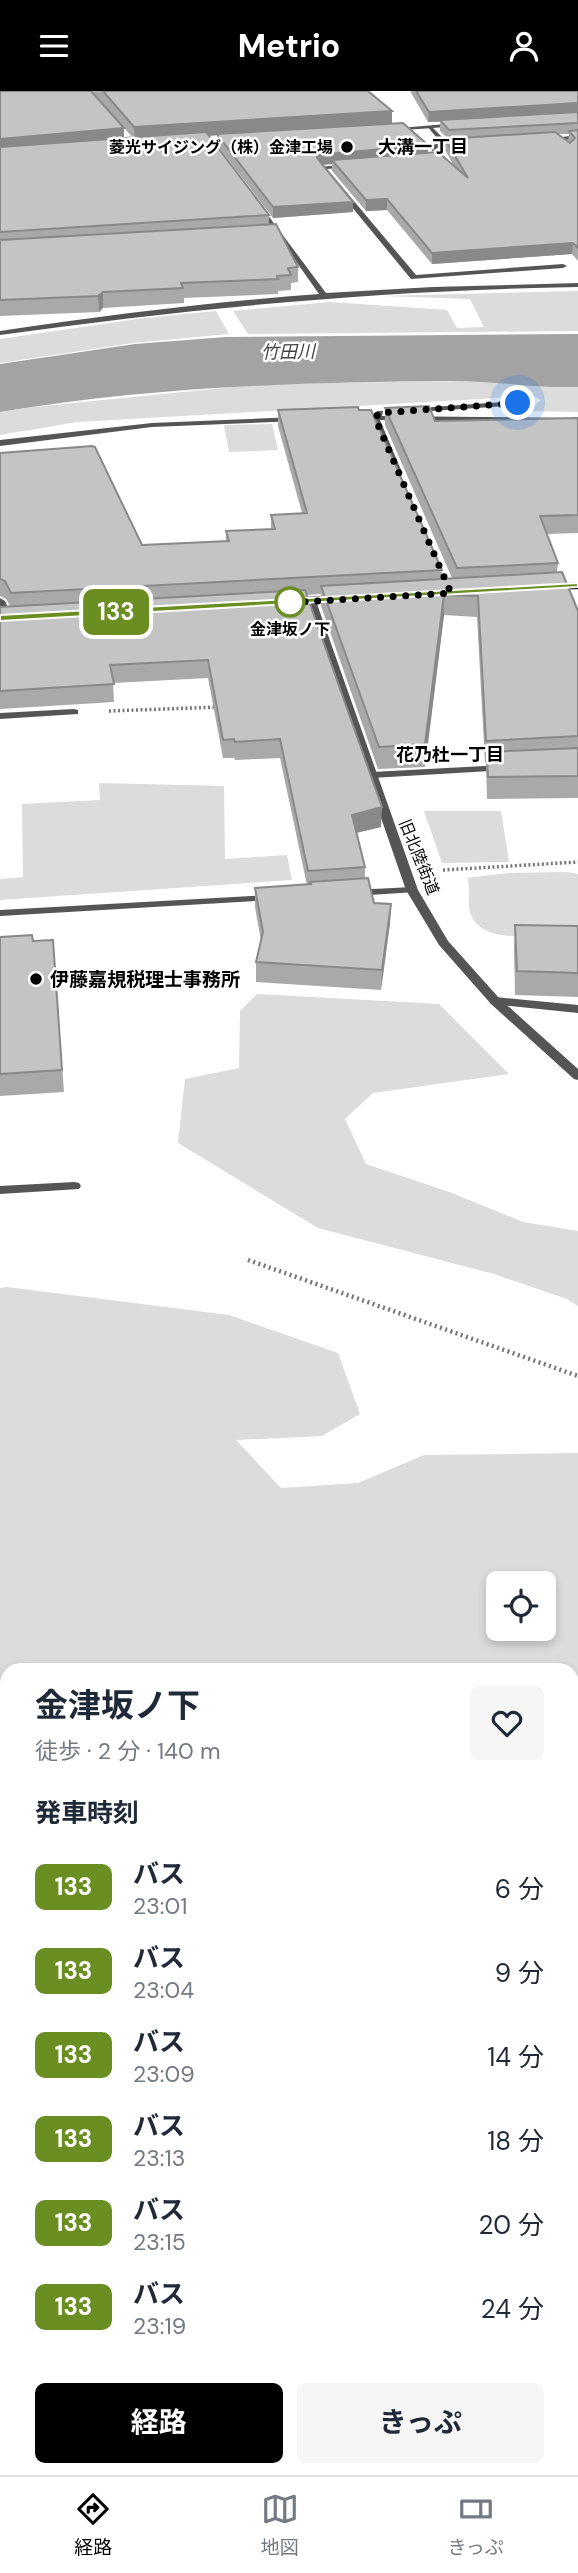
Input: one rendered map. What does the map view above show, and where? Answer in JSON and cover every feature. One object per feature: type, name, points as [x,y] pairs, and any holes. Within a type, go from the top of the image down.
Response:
[{"type":"main road","points":[[527,589],[578,586]]},
{"type":"main road","points":[[271,603],[353,599]]},
{"type":"street","points":[[387,129],[469,124]]},
{"type":"street","points":[[429,127],[446,145]]},
{"type":"street","points":[[543,139],[578,137]]},
{"type":"street","points":[[557,138],[569,149]]},
{"type":"street","points":[[431,160],[444,159],[431,146],[474,143]]},
{"type":"street","points":[[363,165],[323,167],[414,277],[563,266]]},
{"type":"street","points":[[256,203],[323,294]]},
{"type":"street","points":[[265,235],[279,234]]},
{"type":"street","points":[[0,333],[200,306],[323,294],[578,285]]},
{"type":"street","points":[[375,418],[379,413],[518,403]]},
{"type":"street","points":[[348,418],[578,421]]},
{"type":"street","points":[[375,418],[402,480]]},
{"type":"street","points":[[0,443],[152,425],[307,419]]},
{"type":"street","points":[[0,601],[9,618]]},
{"type":"street","name":"旧北陸街道","points":[[311,601],[412,890],[443,943],[495,1001],[578,1076]]},
{"type":"street","points":[[0,716],[74,712]]},
{"type":"street","points":[[372,775],[509,768]]},
{"type":"street","points":[[344,894],[412,890]]},
{"type":"street","points":[[0,913],[289,897]]},
{"type":"street","points":[[495,1001],[578,1009]]},
{"type":"street","points":[[0,1191],[74,1186]]},
{"type":"path","points":[[74,712],[224,707]]},
{"type":"path","points":[[405,872],[578,862]]},
{"type":"path","points":[[248,1260],[578,1376]]},
{"type":"shaded area","points":[[578,291],[578,331],[248,334],[233,311],[330,302],[447,310],[457,328],[484,327],[470,299],[381,296]]},
{"type":"shaded area","points":[[216,311],[229,334],[133,343],[0,363],[0,339],[144,318]]},
{"type":"shaded area","points":[[461,381],[578,387],[578,412],[527,411],[541,400],[533,396],[77,422],[0,435],[0,412],[33,407],[263,384]]},
{"type":"shaded area","points":[[272,424],[278,450],[229,452],[224,425]]},
{"type":"shaded area","points":[[99,783],[224,786],[225,859],[287,855],[292,880],[0,900],[0,879],[23,877],[22,804],[100,800]]},
{"type":"shaded area","points":[[424,811],[501,811],[509,862],[442,863]]},
{"type":"shaded area","points":[[508,873],[578,874],[578,928],[535,935],[504,935],[479,926],[471,915],[467,878]]},
{"type":"shaded area","points":[[257,994],[439,1004],[509,1074],[373,1093],[345,1119],[366,1164],[452,1193],[523,1222],[578,1231],[578,1306],[567,1299],[494,1274],[318,1228],[178,1143],[185,1079],[239,1068],[240,1011]]},
{"type":"shaded area","points":[[0,1288],[229,1315],[338,1353],[360,1414],[322,1436],[236,1440],[281,1488],[358,1483],[424,1455],[578,1453],[578,1663],[0,1663]]},
{"type":"water","name":"竹田川","points":[[578,334],[578,387],[451,381],[225,387],[112,397],[0,412],[0,364],[135,344],[226,337]]},
{"type":"building","points":[[0,91],[91,91],[124,128],[0,139]]},
{"type":"building","points":[[103,91],[368,91],[392,111],[134,127]]},
{"type":"building","points":[[416,91],[578,91],[578,103],[429,112]]},
{"type":"building","points":[[578,112],[578,123],[449,130],[440,120]]},
{"type":"building","points":[[403,123],[428,145],[317,155],[353,202],[273,207],[217,134]]},
{"type":"building","points":[[578,130],[578,248],[573,243],[432,253],[387,199],[366,200],[332,160],[438,152],[468,178],[445,139],[555,132],[570,143],[575,138],[569,131]]},
{"type":"building","points":[[206,132],[269,215],[0,232],[0,147]]},
{"type":"building","points":[[276,224],[298,267],[288,268],[291,275],[277,276],[278,279],[181,283],[183,288],[103,292],[98,296],[0,300],[0,240]]},
{"type":"building","points":[[429,406],[435,421],[578,418],[578,515],[540,516],[558,563],[457,568],[385,408]]},
{"type":"building","points":[[358,407],[359,410],[371,410],[442,570],[11,593],[5,581],[0,579],[0,453],[95,447],[142,545],[229,541],[226,531],[275,529],[271,515],[307,513],[278,410]]},
{"type":"building","points":[[562,572],[578,611],[578,736],[486,741],[478,596],[444,595],[425,744],[379,747],[321,586]]},
{"type":"building","points":[[305,590],[382,807],[352,815],[365,867],[308,871],[280,739],[235,742],[234,739],[223,740],[208,660],[110,665],[114,684],[0,691],[0,607]]},
{"type":"building","points":[[578,748],[578,776],[488,777],[487,752]]},
{"type":"building","points":[[368,878],[374,903],[391,904],[382,970],[256,962],[263,932],[255,888]]},
{"type":"building","points":[[515,925],[578,926],[578,973],[517,971]]},
{"type":"building","points":[[32,935],[33,941],[53,940],[62,1070],[0,1074],[0,937]]},
{"type":"bus line","name":"133","points":[[0,618],[578,586]]},
{"type":"place","name":"菱光サイジング（株）金津工場","points":[[347,147]]},
{"type":"place","name":"金津坂ノ下","points":[[290,602]]},
{"type":"place","name":"伊藤嘉規税理士事務所","points":[[36,979]]},
{"type":"district","name":"大溝一丁目","points":[[423,147]]},
{"type":"district","name":"花乃杜一丁目","points":[[450,755]]},
{"type":"route","points":[[290,602],[285,603],[451,593],[375,418],[379,413],[518,403]]}]
